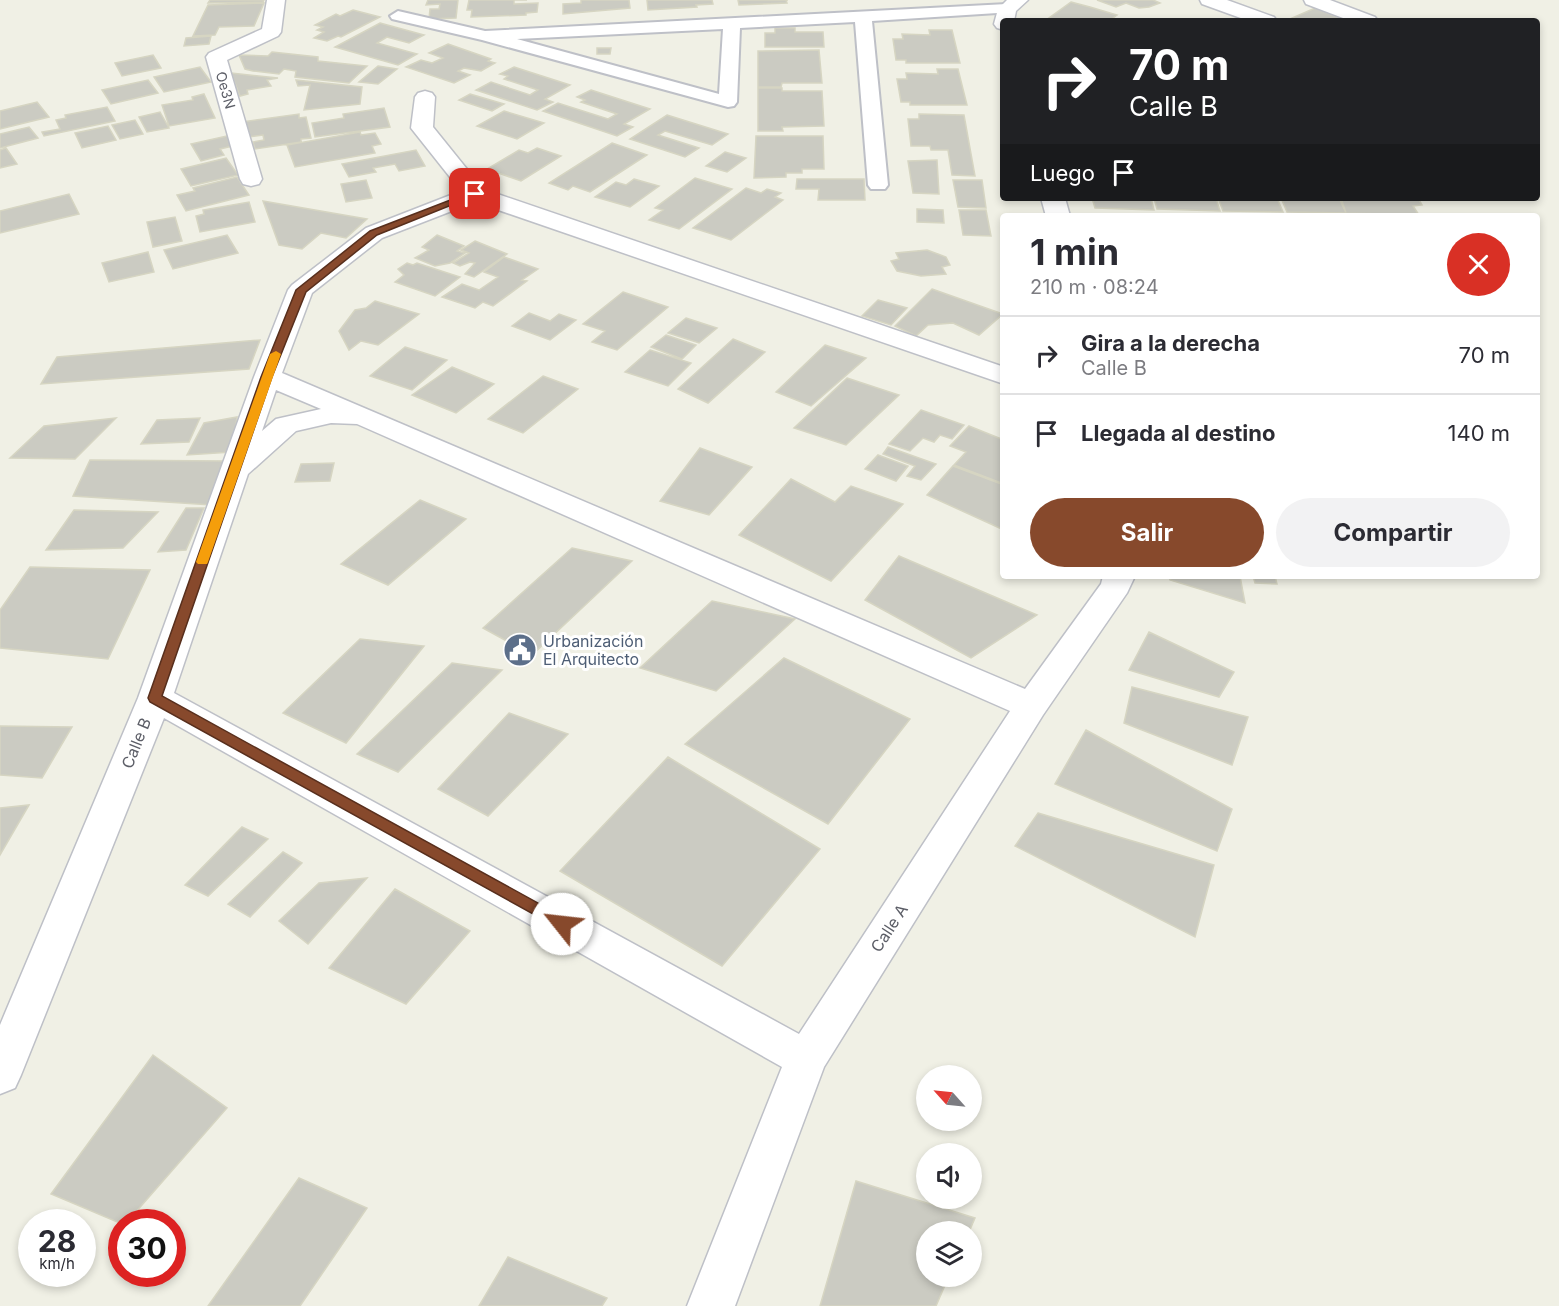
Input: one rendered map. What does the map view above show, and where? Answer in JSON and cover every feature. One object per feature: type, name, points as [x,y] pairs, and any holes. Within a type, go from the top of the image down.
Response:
[{"type":"street","name":"Oe3N","points":[[251,178],[216,57],[271,32],[276,0]]},
{"type":"street","points":[[1209,0],[1259,18]]},
{"type":"street","points":[[1313,0],[1360,18]]},
{"type":"street","points":[[425,97],[422,128],[475,194],[1000,375]]},
{"type":"street","name":"Calle B","points":[[0,1075],[155,698],[233,471],[301,290],[374,233],[475,194]]},
{"type":"street","points":[[967,364],[1000,364]]},
{"type":"street","points":[[267,377],[367,418],[1031,706]]},
{"type":"street","points":[[233,471],[286,425],[331,414],[367,418]]},
{"type":"street","name":"Calle A","points":[[711,1306],[806,1059],[1031,706],[1116,586],[1118,579]]},
{"type":"street","points":[[155,698],[806,1059]]},
{"type":"lane","points":[[485,36],[863,17],[1008,14]]},
{"type":"lane","points":[[398,16],[485,36],[728,102],[732,23]]},
{"type":"lane","points":[[863,17],[878,185]]},
{"type":"building","points":[[210,0],[264,0],[263,2],[208,3]]},
{"type":"building","points":[[428,0],[458,0],[456,18],[429,19],[430,9],[439,9],[440,4],[426,5]]},
{"type":"building","points":[[469,0],[514,0],[514,4],[538,3],[537,12],[526,13],[526,15],[471,17],[472,10],[467,10]]},
{"type":"building","points":[[581,0],[629,0],[630,8],[563,14],[563,4],[581,3]]},
{"type":"building","points":[[647,0],[712,0],[713,4],[648,10]]},
{"type":"building","points":[[738,0],[786,0],[787,3],[739,5]]},
{"type":"building","points":[[1097,0],[1153,0],[1160,3],[1139,8],[1126,3],[1116,7]]},
{"type":"building","points":[[1071,2],[1117,15],[1113,18],[1049,18]]},
{"type":"building","points":[[264,3],[254,26],[219,27],[215,35],[193,36],[208,5]]},
{"type":"building","points":[[1315,8],[1340,18],[1292,18]]},
{"type":"building","points":[[353,10],[380,17],[341,37],[327,41],[314,38],[324,32],[317,30],[323,27],[315,25],[336,14],[340,16]]},
{"type":"building","points":[[380,23],[424,35],[409,43],[387,37],[377,43],[417,54],[398,65],[335,47]]},
{"type":"building","points":[[775,28],[795,28],[795,32],[823,32],[824,47],[765,47],[765,33],[775,33]]},
{"type":"building","points":[[929,30],[952,30],[960,63],[906,63],[906,60],[896,60],[893,39],[903,39],[902,34],[930,35]]},
{"type":"building","points":[[211,36],[209,44],[184,46],[186,38]]},
{"type":"building","points":[[448,44],[491,59],[488,61],[495,63],[481,71],[464,68],[458,71],[470,75],[454,83],[406,67],[421,60],[432,63],[443,58],[429,53]]},
{"type":"building","points":[[597,48],[611,48],[610,54],[597,54]]},
{"type":"building","points":[[819,50],[822,83],[782,83],[781,87],[758,87],[758,51]]},
{"type":"building","points":[[272,52],[318,57],[318,61],[367,66],[349,83],[295,77],[296,71],[284,69],[279,74],[245,69],[239,55],[268,56]]},
{"type":"building","points":[[153,55],[161,68],[122,76],[115,63]]},
{"type":"building","points":[[378,66],[397,69],[378,84],[359,82]]},
{"type":"building","points":[[200,67],[211,82],[164,92],[154,77]]},
{"type":"building","points":[[514,67],[570,85],[545,99],[553,102],[537,110],[476,90],[491,82],[530,95],[538,90],[504,79],[508,76],[500,74]]},
{"type":"building","points":[[937,69],[958,69],[967,105],[910,105],[910,102],[901,102],[897,79],[907,79],[906,73],[938,74]]},
{"type":"building","points":[[231,73],[278,78],[267,80],[271,86],[247,90],[248,94],[240,96]]},
{"type":"building","points":[[148,80],[158,93],[111,104],[102,90]]},
{"type":"building","points":[[296,80],[362,87],[360,104],[304,110],[310,85],[298,86]]},
{"type":"building","points":[[758,88],[782,88],[782,91],[822,91],[824,126],[782,127],[783,131],[758,131]]},
{"type":"building","points":[[591,90],[650,109],[624,124],[633,127],[617,136],[543,111],[558,103],[608,119],[617,114],[581,102],[585,100],[577,97]]},
{"type":"building","points":[[204,94],[215,118],[169,126],[162,105],[193,100],[192,97]]},
{"type":"building","points":[[470,94],[504,104],[492,111],[459,100]]},
{"type":"building","points":[[37,102],[49,117],[0,129],[0,111]]},
{"type":"building","points":[[107,107],[115,121],[44,136],[42,132],[60,129],[56,120],[66,118],[65,115]]},
{"type":"building","points":[[384,108],[390,127],[315,137],[312,123],[344,118],[343,114]]},
{"type":"building","points":[[504,111],[544,123],[517,139],[477,126]]},
{"type":"building","points":[[160,112],[169,128],[147,132],[139,117]]},
{"type":"building","points":[[299,114],[299,118],[306,117],[311,138],[301,139],[301,142],[255,149],[253,142],[264,140],[263,135],[248,137],[241,122]]},
{"type":"building","points":[[919,114],[964,115],[975,176],[952,175],[948,150],[931,150],[930,146],[911,146],[908,119],[919,119]]},
{"type":"building","points":[[667,115],[728,134],[712,145],[665,131],[658,135],[699,148],[685,157],[630,139]]},
{"type":"building","points":[[135,120],[143,134],[120,139],[112,125]]},
{"type":"building","points":[[108,126],[116,140],[82,148],[75,133]]},
{"type":"building","points":[[29,127],[38,138],[0,148],[0,134]]},
{"type":"building","points":[[360,132],[361,135],[375,133],[381,144],[372,146],[375,153],[295,167],[287,145]]},
{"type":"building","points":[[231,135],[237,145],[220,149],[224,155],[201,161],[191,144]]},
{"type":"building","points":[[756,136],[823,136],[824,169],[802,169],[802,173],[786,173],[786,177],[754,178]]},
{"type":"building","points":[[612,143],[647,155],[590,192],[573,186],[568,190],[549,183]]},
{"type":"building","points":[[6,148],[17,164],[0,168],[0,150]]},
{"type":"building","points":[[537,148],[561,156],[521,181],[487,169],[519,150],[528,153]]},
{"type":"building","points":[[416,150],[425,166],[399,171],[395,164],[373,168],[376,172],[349,177],[342,164]]},
{"type":"building","points":[[725,152],[746,158],[727,172],[706,166]]},
{"type":"building","points":[[226,158],[238,175],[191,186],[181,169]]},
{"type":"building","points":[[937,160],[939,194],[913,193],[908,161]]},
{"type":"building","points":[[237,177],[249,195],[186,211],[177,195],[195,191],[193,188]]},
{"type":"building","points":[[695,178],[732,189],[679,229],[649,220],[663,210],[655,208]]},
{"type":"building","points":[[634,179],[659,186],[630,207],[595,197],[616,182],[626,185]]},
{"type":"building","points":[[797,179],[864,179],[865,200],[818,200],[819,189],[796,189]]},
{"type":"building","points":[[366,180],[372,198],[346,202],[341,184]]},
{"type":"building","points":[[953,180],[982,180],[986,208],[958,207]]},
{"type":"building","points":[[746,188],[761,193],[767,189],[781,193],[775,197],[783,200],[731,240],[693,228]]},
{"type":"building","points":[[69,194],[79,214],[0,233],[0,211]]},
{"type":"building","points":[[263,201],[367,219],[346,238],[321,233],[302,249],[279,245]]},
{"type":"building","points":[[1093,201],[1152,201],[1154,210],[1095,208]]},
{"type":"building","points":[[1155,201],[1217,201],[1220,211],[1157,209]]},
{"type":"building","points":[[1219,201],[1278,201],[1283,212],[1223,211]]},
{"type":"building","points":[[1282,201],[1340,201],[1346,213],[1287,212]]},
{"type":"building","points":[[1342,201],[1420,201],[1422,205],[1413,206],[1418,213],[1346,213]]},
{"type":"building","points":[[249,202],[255,222],[200,232],[196,216],[204,214],[203,210]]},
{"type":"building","points":[[917,209],[943,210],[944,223],[917,222]]},
{"type":"building","points":[[959,210],[986,210],[991,236],[963,235]]},
{"type":"building","points":[[175,217],[182,241],[153,247],[147,222]]},
{"type":"building","points":[[227,235],[238,253],[173,269],[164,250]]},
{"type":"building","points":[[437,235],[464,246],[457,251],[465,253],[450,263],[435,266],[415,258],[429,250],[422,247]]},
{"type":"building","points":[[475,241],[507,254],[474,277],[465,274],[475,263],[470,262],[460,266],[453,263],[469,253],[461,250]]},
{"type":"building","points":[[927,250],[946,257],[950,265],[942,267],[946,274],[921,276],[897,271],[891,261],[899,259],[896,253]]},
{"type":"building","points":[[148,252],[154,272],[109,282],[102,263]]},
{"type":"building","points":[[504,257],[538,269],[522,280],[527,281],[493,306],[483,302],[475,308],[442,297],[462,284],[479,290],[498,277],[484,272]]},
{"type":"building","points":[[407,263],[413,265],[417,263],[460,277],[435,296],[395,282],[404,275],[398,269]]},
{"type":"building","points":[[932,289],[1000,313],[1000,317],[979,335],[953,323],[928,325],[916,336],[895,326]]},
{"type":"building","points":[[623,292],[668,307],[617,350],[592,342],[605,331],[583,324]]},
{"type":"building","points":[[878,300],[907,308],[891,325],[862,316]]},
{"type":"building","points":[[375,301],[419,314],[378,345],[361,341],[349,350],[339,331],[355,310],[366,308]]},
{"type":"building","points":[[529,313],[550,321],[559,314],[576,320],[550,340],[512,326]]},
{"type":"building","points":[[686,318],[717,328],[699,343],[668,333]]},
{"type":"building","points":[[666,335],[696,345],[682,359],[651,347]]},
{"type":"building","points":[[733,339],[765,352],[708,403],[678,389]]},
{"type":"building","points":[[260,340],[249,369],[41,384],[57,357]]},
{"type":"building","points":[[825,345],[866,358],[811,406],[776,392]]},
{"type":"building","points":[[405,347],[447,360],[412,390],[370,376]]},
{"type":"building","points":[[650,350],[691,363],[668,386],[625,372]]},
{"type":"building","points":[[452,367],[494,384],[456,413],[412,395]]},
{"type":"building","points":[[543,376],[578,389],[523,433],[488,419]]},
{"type":"building","points":[[847,378],[899,395],[846,445],[794,428]]},
{"type":"building","points":[[921,410],[964,425],[952,439],[940,435],[934,442],[923,438],[910,451],[889,444]]},
{"type":"building","points":[[237,417],[232,452],[187,455],[204,423]]},
{"type":"building","points":[[116,418],[75,459],[10,458],[44,426]]},
{"type":"building","points":[[200,418],[189,442],[141,444],[157,420]]},
{"type":"building","points":[[969,426],[1000,438],[1000,482],[954,465],[966,452],[950,446]]},
{"type":"building","points":[[888,447],[936,464],[921,480],[907,476],[915,466],[883,454]]},
{"type":"building","points":[[700,448],[752,467],[709,515],[660,501]]},
{"type":"building","points":[[878,455],[908,466],[896,481],[865,469]]},
{"type":"building","points":[[90,460],[228,461],[212,505],[73,496]]},
{"type":"building","points":[[334,463],[330,481],[295,482],[301,464]]},
{"type":"building","points":[[953,466],[1000,484],[1000,528],[927,495]]},
{"type":"building","points":[[791,479],[835,502],[851,486],[903,504],[831,581],[739,535]]},
{"type":"building","points":[[420,500],[466,519],[388,585],[341,564]]},
{"type":"building","points":[[186,508],[204,508],[186,550],[158,552]]},
{"type":"building","points":[[74,510],[158,512],[123,548],[46,550]]},
{"type":"building","points":[[572,548],[632,561],[532,655],[483,628]]},
{"type":"building","points":[[899,556],[1037,615],[971,658],[865,600]]},
{"type":"building","points":[[30,567],[150,570],[108,659],[0,648],[0,610]]},
{"type":"building","points":[[1241,579],[1245,603],[1170,580]]},
{"type":"building","points":[[1254,579],[1276,579],[1277,584],[1255,583]]},
{"type":"building","points":[[712,601],[795,619],[716,691],[640,668]]},
{"type":"building","points":[[1149,632],[1234,672],[1219,697],[1129,670]]},
{"type":"building","points":[[360,639],[424,646],[346,743],[283,713]]},
{"type":"building","points":[[784,658],[910,719],[828,824],[685,744]]},
{"type":"building","points":[[452,663],[502,670],[398,772],[357,754]]},
{"type":"building","points":[[1132,687],[1248,717],[1232,765],[1124,723]]},
{"type":"building","points":[[509,713],[568,734],[488,816],[438,789]]},
{"type":"building","points":[[0,726],[72,727],[42,778],[0,775]]},
{"type":"building","points":[[1086,730],[1232,809],[1217,851],[1055,784]]},
{"type":"building","points":[[668,757],[820,849],[722,966],[560,871]]},
{"type":"building","points":[[29,805],[0,855],[0,808]]},
{"type":"building","points":[[1038,813],[1214,865],[1195,937],[1015,846]]},
{"type":"building","points":[[242,827],[268,839],[208,896],[185,885]]},
{"type":"building","points":[[283,852],[302,863],[250,917],[228,904]]},
{"type":"building","points":[[367,878],[308,944],[279,921],[319,883]]},
{"type":"building","points":[[395,889],[470,931],[406,1004],[329,968]]},
{"type":"building","points":[[153,1055],[227,1108],[138,1209],[108,1209],[108,1218],[96,1213],[96,1209],[86,1209],[51,1194]]},
{"type":"building","points":[[299,1178],[367,1208],[300,1306],[208,1306]]},
{"type":"building","points":[[856,1181],[916,1200],[916,1209],[946,1209],[975,1218],[974,1221],[916,1221],[916,1287],[944,1287],[936,1306],[820,1306]]},
{"type":"building","points":[[508,1257],[607,1298],[602,1306],[479,1306]]},
{"type":"slow traffic","points":[[202,562],[276,354]]},
{"type":"place","name":"Urbanización El Arquitecto","points":[[520,650]]},
{"type":"route","points":[[475,194],[374,233],[301,290],[267,377],[155,698],[562,924]]}]
